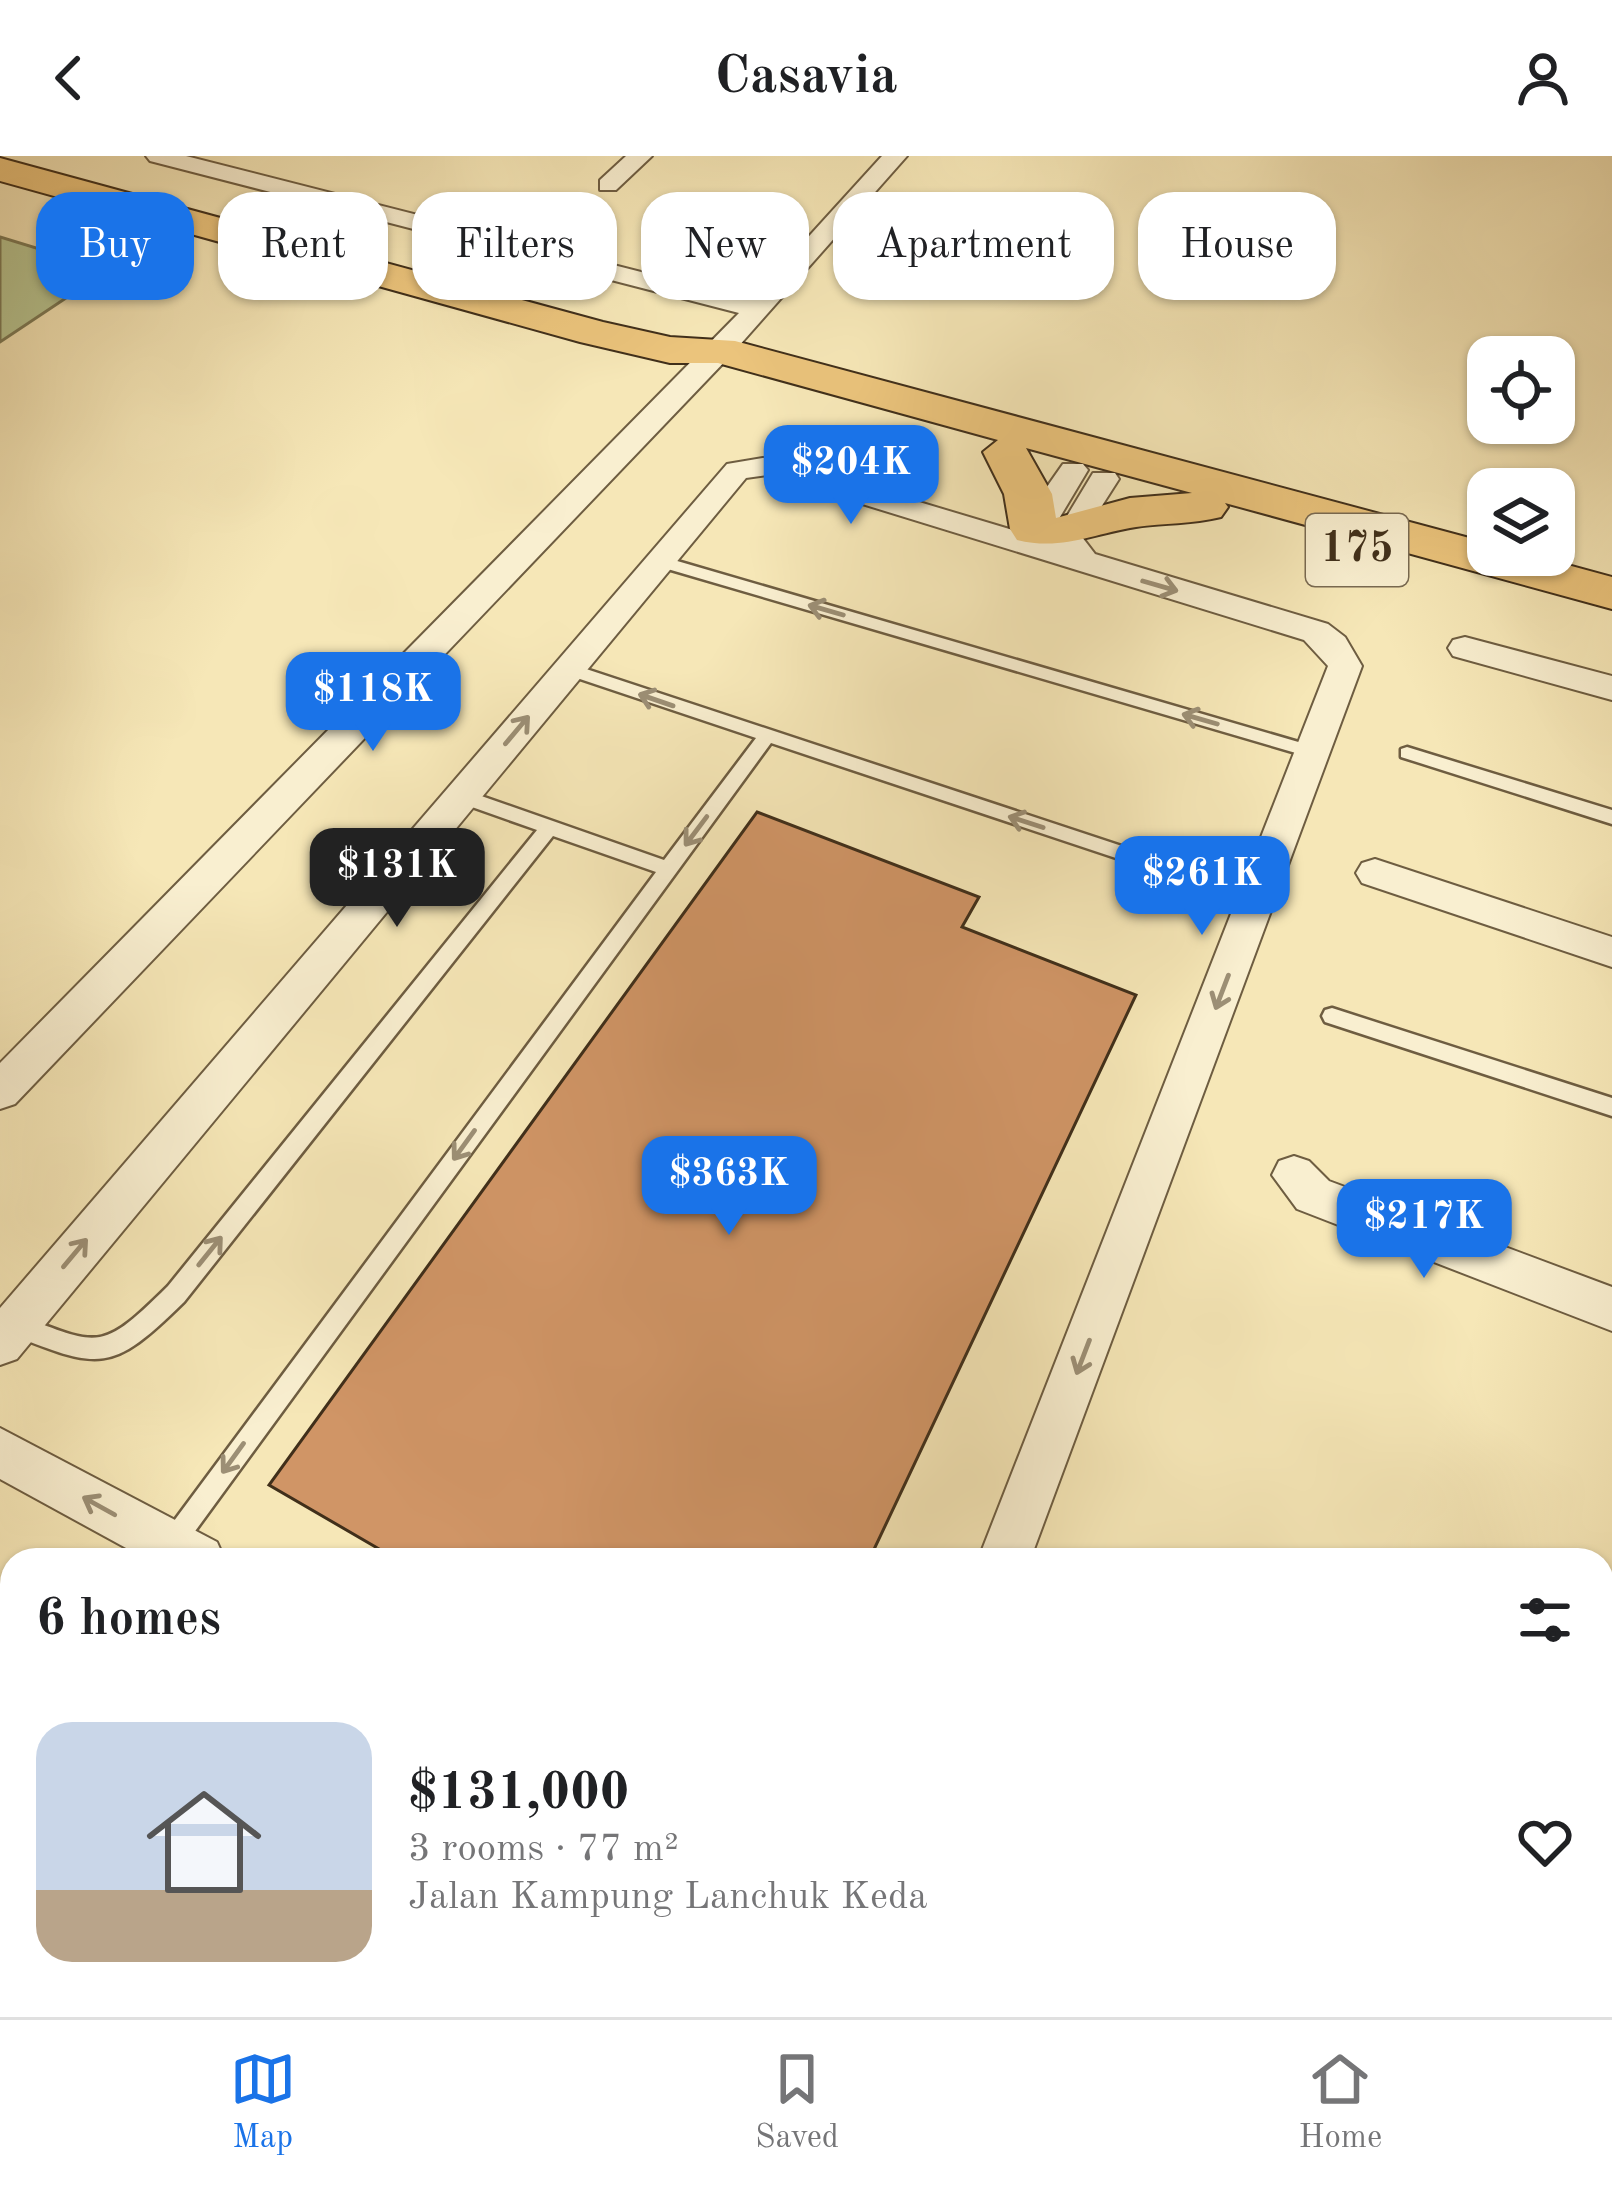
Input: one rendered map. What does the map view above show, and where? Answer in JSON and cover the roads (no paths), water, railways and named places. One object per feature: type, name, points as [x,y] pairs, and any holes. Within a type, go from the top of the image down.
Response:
[{"type":"highway","name":"175","points":[[0,169],[1084,465],[1204,507],[1612,618]]},
{"type":"highway","name":"175","points":[[696,357],[1006,452],[1084,465],[1155,467],[1612,593]]},
{"type":"highway","points":[[1006,452],[1028,494],[1032,532],[1130,513],[1204,507]]},
{"type":"street","points":[[158,156],[755,309]]},
{"type":"street","points":[[608,185],[640,156]]},
{"type":"street","points":[[0,1090],[696,357],[755,309],[895,156]]},
{"type":"street","points":[[1032,532],[1084,465]]},
{"type":"street","points":[[8,1334],[737,470],[769,466],[1032,532],[1099,568]]},
{"type":"street","points":[[1009,1548],[1345,666],[1326,639],[1301,627],[1099,568],[1032,532]]},
{"type":"street","points":[[1465,648],[1612,688]]},
{"type":"street","points":[[1375,873],[1612,952]]},
{"type":"street","points":[[1294,1175],[1313,1195],[1612,1310]]},
{"type":"street","points":[[0,1451],[164,1548]]},
{"type":"lane","points":[[660,561],[1312,752]]},
{"type":"lane","points":[[568,669],[1257,898]]},
{"type":"lane","points":[[181,1548],[766,737]]},
{"type":"lane","points":[[1407,753],[1612,817]]},
{"type":"lane","points":[[461,796],[668,869]]},
{"type":"lane","points":[[8,1334],[88,1353],[112,1350],[132,1338],[176,1294],[550,827]]},
{"type":"lane","points":[[1332,1016],[1612,1108]]}]
